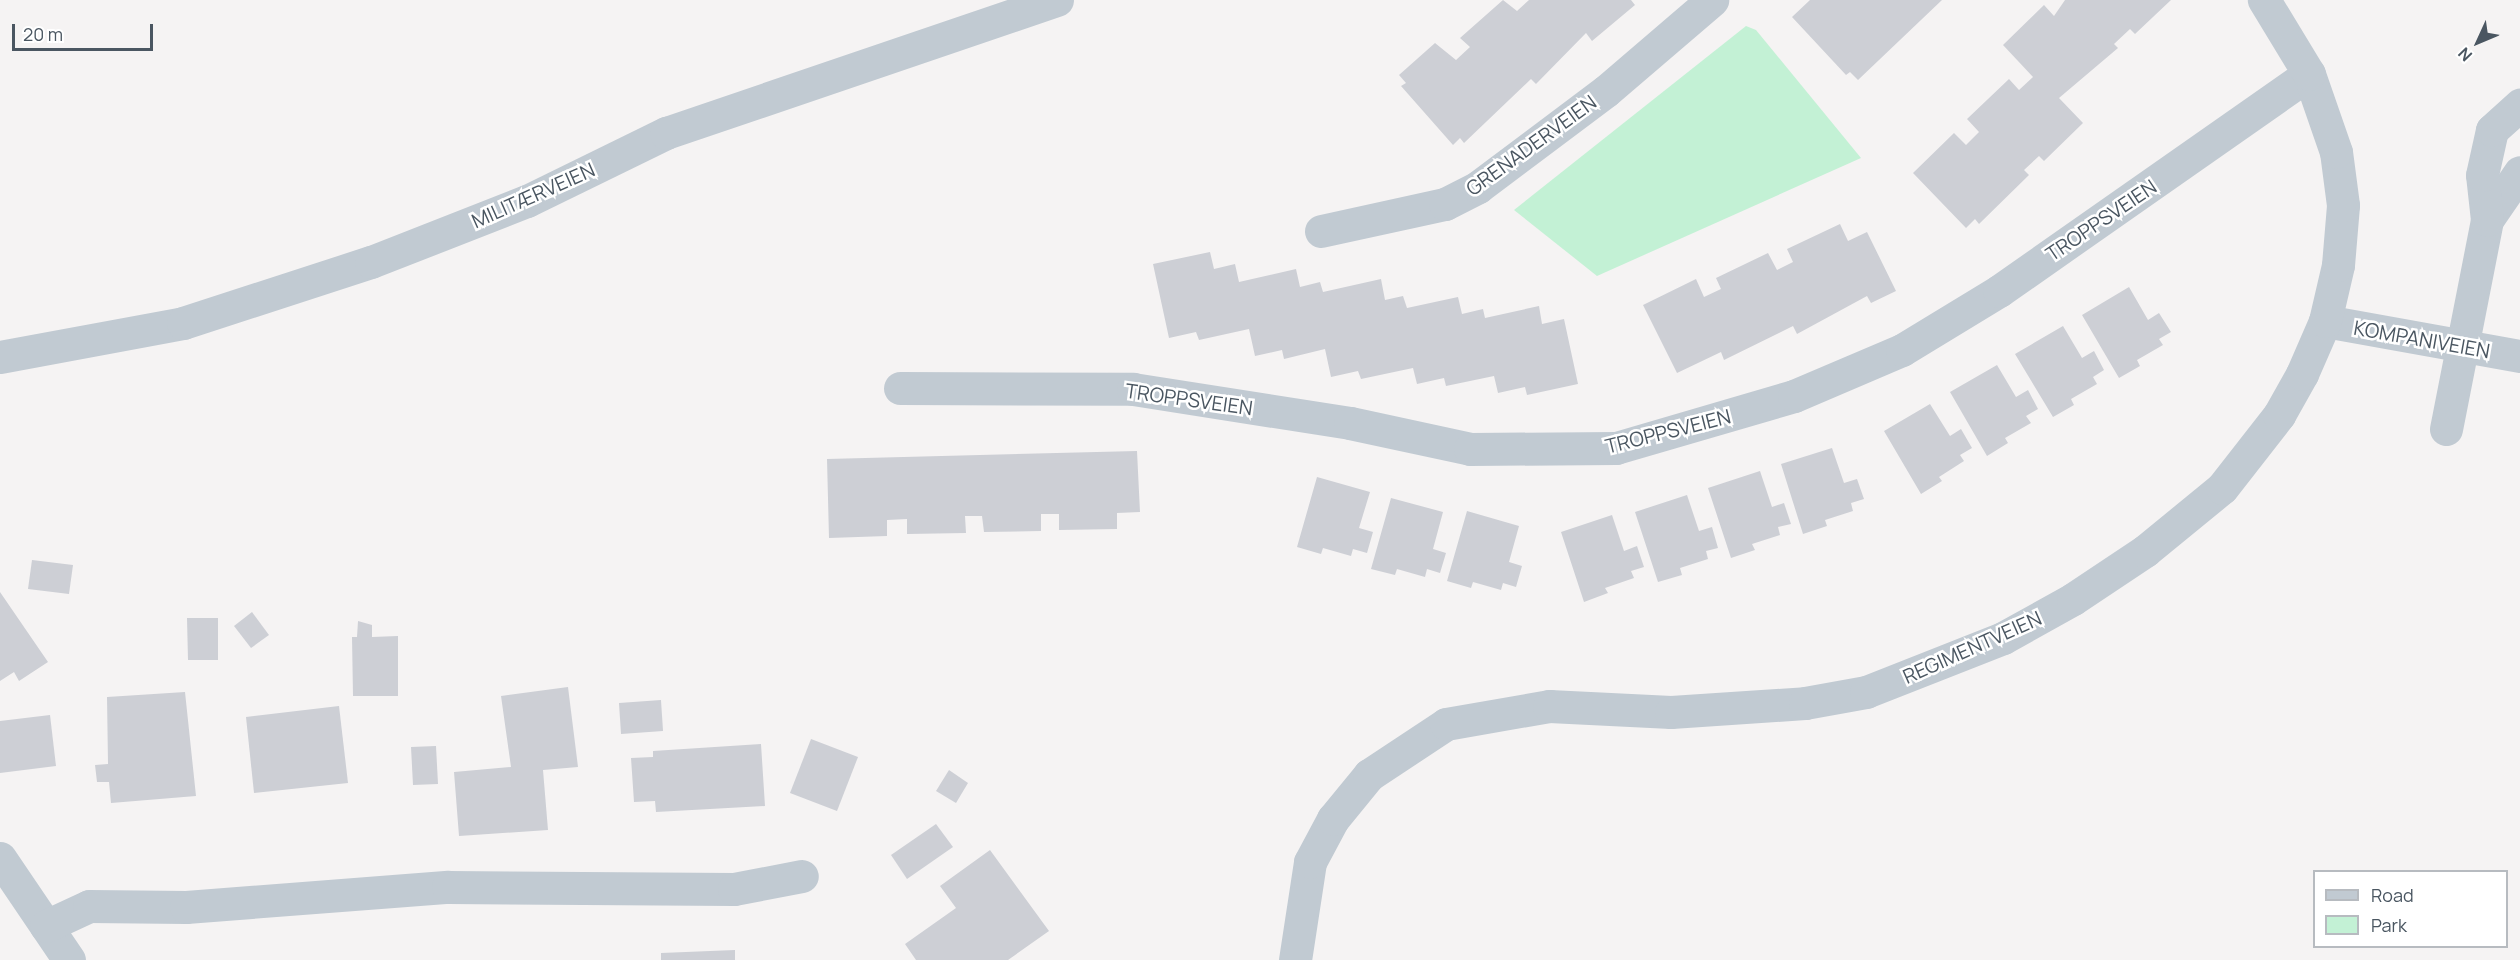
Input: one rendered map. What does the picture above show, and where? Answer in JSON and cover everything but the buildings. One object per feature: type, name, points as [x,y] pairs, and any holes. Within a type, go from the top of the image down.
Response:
[{"type":"street","name":"MILITÆRVEIEN","points":[[0,357],[183,323],[371,262],[526,201],[666,133],[1057,0]]},
{"type":"street","name":"GRENADERVEIEN","points":[[1321,231],[1445,204],[1478,187],[1606,91],[1712,0]]},
{"type":"street","name":"REGIMENTVEIEN","points":[[1295,960],[1310,862],[1333,819],[1370,775],[1408,745],[1446,724],[1518,709],[1671,712],[1815,701],[1866,692],[2003,638],[2145,551],[2222,488],[2279,416],[2325,321],[2338,265],[2343,205],[2336,152],[2309,74],[2264,0]]},
{"type":"street","name":"TROPPSVEIEN","points":[[900,388],[1132,389],[1350,423],[1470,449],[1616,447],[1794,396],[1902,350],[1999,291],[2309,74]]},
{"type":"street","points":[[2446,429],[2487,220],[2482,175],[2492,130],[2520,105]]},
{"type":"street","points":[[2487,220],[2520,172]]},
{"type":"street","name":"KOMPANIVEIEN","points":[[2325,321],[2520,356]]},
{"type":"street","points":[[0,858],[69,960]]},
{"type":"street","points":[[46,926],[89,906],[186,907],[448,887],[734,889],[802,876]]},
{"type":"green space","points":[[1746,26],[1756,30],[1861,158],[1597,276],[1514,210]]}]
